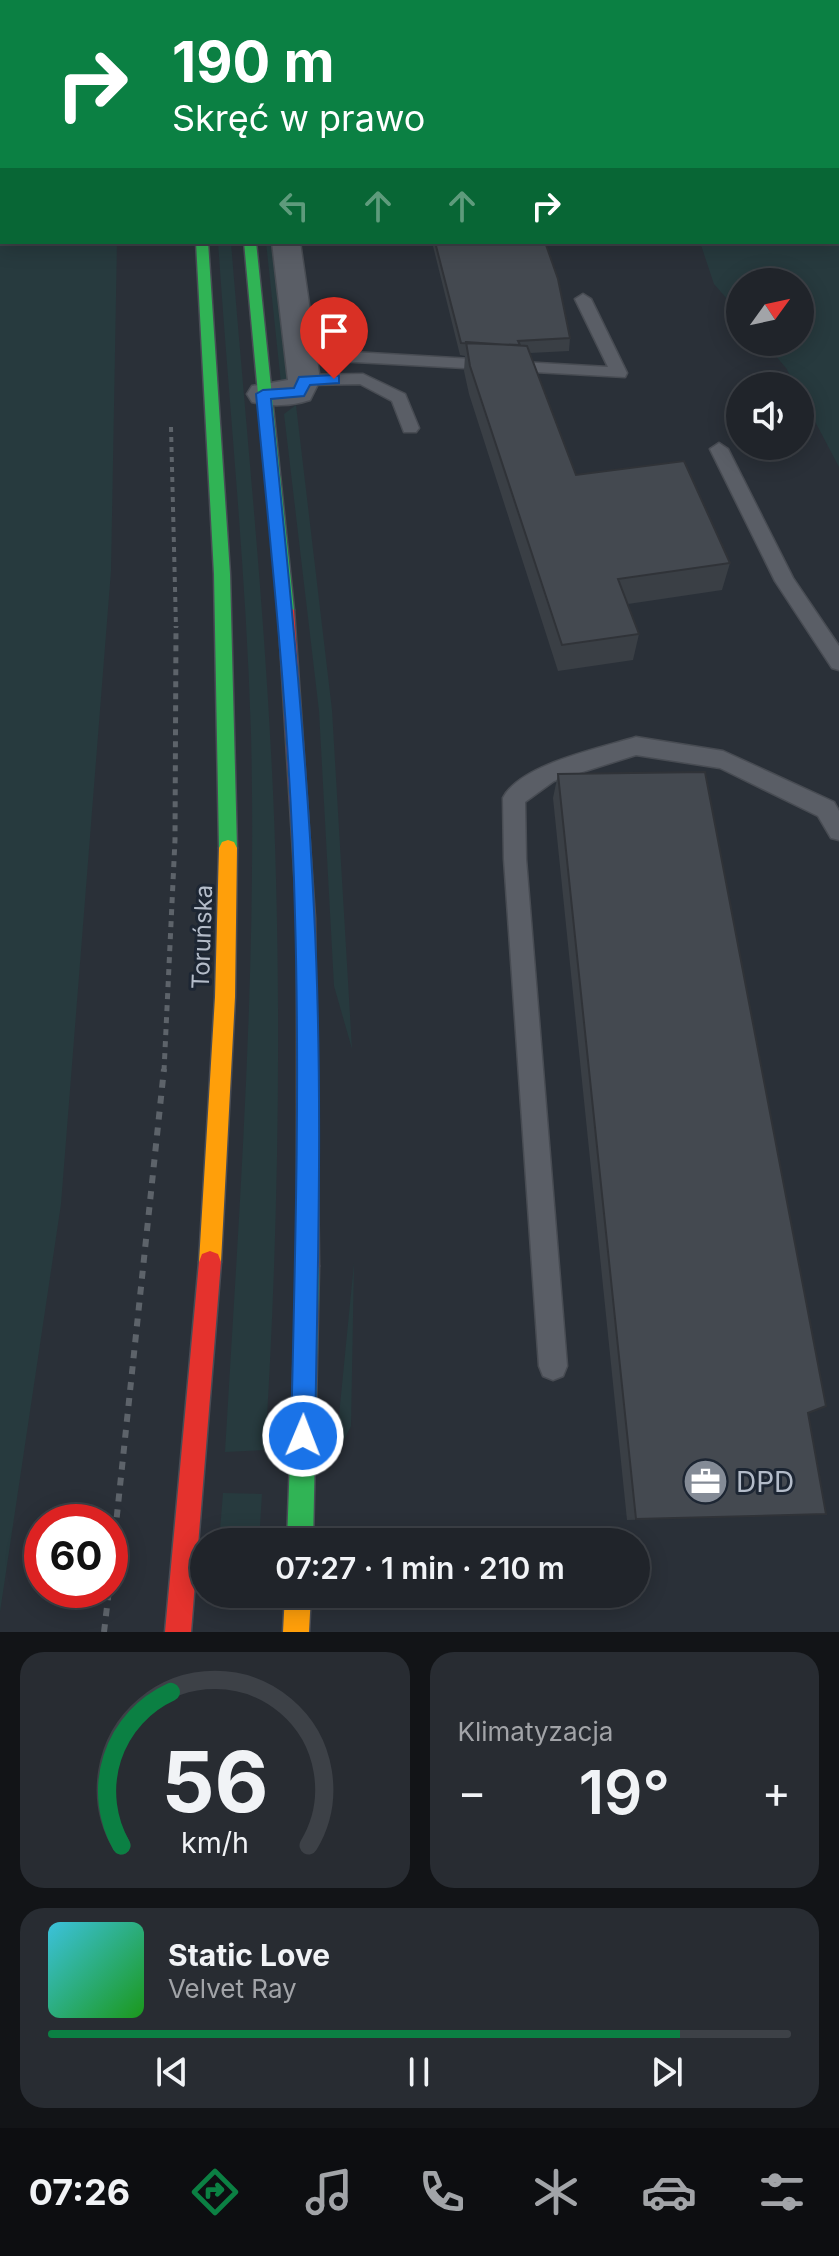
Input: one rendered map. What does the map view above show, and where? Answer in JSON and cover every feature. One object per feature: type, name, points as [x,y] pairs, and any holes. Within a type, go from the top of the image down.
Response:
[{"type":"main road","name":"Toruńska","points":[[178,1632],[218,1167],[228,907],[229,720],[202,244]]},
{"type":"main road","points":[[250,244],[295,712],[305,914],[308,1157],[300,1528]]},
{"type":"main road","points":[[296,1632],[297,1608]]},
{"type":"street","points":[[263,394],[299,393],[303,367],[286,244]]},
{"type":"lane","points":[[303,367],[619,373],[583,299]]},
{"type":"lane","points":[[303,367],[363,379],[399,398],[410,428]]},
{"type":"lane","points":[[719,449],[785,581],[839,662]]},
{"type":"lane","points":[[553,1366],[515,859],[514,798],[547,774],[636,746],[723,760],[826,809],[839,831]]},
{"type":"path","points":[[119,1504],[151,1211],[170,980],[178,668],[171,416]]},
{"type":"path","points":[[104,1632],[107,1608]]},
{"type":"green space","points":[[0,244],[117,244],[111,571],[61,1204],[0,1612]]},
{"type":"green space","points":[[218,244],[231,244],[258,560],[273,799],[278,1021],[275,1236],[265,1450],[225,1452],[249,1004],[252,824],[245,611]]},
{"type":"green space","points":[[266,244],[275,244],[291,382],[281,383]]},
{"type":"green space","points":[[701,244],[839,244],[839,467],[814,420],[814,372],[788,372],[776,356],[814,356],[814,268],[726,268],[726,298],[714,284]]},
{"type":"green space","points":[[296,405],[332,710],[352,1049],[334,986],[319,711],[284,414]]},
{"type":"green space","points":[[354,1263],[351,1426],[341,1446],[336,1446]]},
{"type":"green space","points":[[223,1493],[262,1494],[260,1528],[220,1528]]},
{"type":"building","points":[[436,244],[546,244],[558,279],[570,338],[518,341],[520,345],[461,343]]},
{"type":"building","points":[[466,342],[527,346],[576,475],[684,461],[730,563],[618,579],[639,634],[562,645],[470,366]]},
{"type":"building","points":[[705,772],[826,1406],[808,1413],[826,1514],[636,1519],[558,774]]},
{"type":"traffic: fast","points":[[202,244],[222,574],[228,848]]},
{"type":"traffic: fast","points":[[250,244],[286,610]]},
{"type":"traffic: fast","points":[[300,1528],[308,1266]]},
{"type":"traffic: slow","points":[[210,1262],[225,997],[228,848]]},
{"type":"traffic: slow","points":[[296,1632],[297,1608]]},
{"type":"traffic: jam","points":[[286,610],[306,918],[308,1266]]},
{"type":"traffic: jam","points":[[178,1632],[210,1262]]},
{"type":"place","name":"DPD","points":[[705,1482]]},
{"type":"route","points":[[303,1436],[308,1157],[305,914],[295,712],[263,394],[299,393],[304,380],[334,379]]}]
